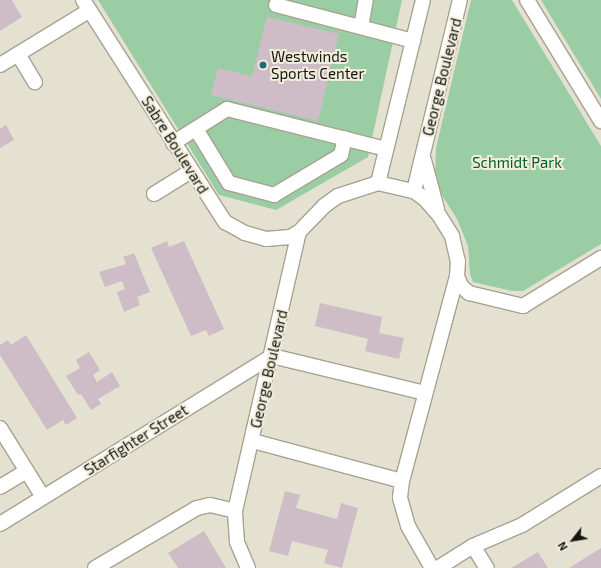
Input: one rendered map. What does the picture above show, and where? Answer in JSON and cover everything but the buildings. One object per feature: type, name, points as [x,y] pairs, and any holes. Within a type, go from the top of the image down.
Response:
[{"type":"street","points":[[361,27],[366,0]]},
{"type":"street","points":[[378,183],[423,0]]},
{"type":"street","name":"George Boulevard","points":[[440,215],[414,191],[460,0]]},
{"type":"street","points":[[527,0],[601,121]]},
{"type":"street","points":[[0,65],[18,54],[86,5]]},
{"type":"street","name":"Sabre Boulevard","points":[[86,5],[218,214],[236,230],[266,239],[290,237],[299,232]]},
{"type":"street","points":[[276,5],[413,41]]},
{"type":"street","points":[[18,54],[35,82]]},
{"type":"street","points":[[173,143],[227,110],[386,148]]},
{"type":"street","points":[[196,129],[229,183],[274,195],[341,155],[345,138]]},
{"type":"street","points":[[299,232],[324,206],[348,191],[370,172],[386,148]]},
{"type":"street","name":"George Boulevard","points":[[423,155],[440,215],[456,248],[457,276],[402,481],[400,498],[402,512],[432,568]]},
{"type":"street","points":[[154,194],[191,171]]},
{"type":"street","points":[[348,191],[378,183],[414,191]]},
{"type":"street","name":"George Boulevard","points":[[248,568],[237,542],[235,511],[253,441],[299,232]]},
{"type":"street","points":[[457,276],[461,286],[469,293],[523,306],[601,258]]},
{"type":"street","points":[[272,356],[425,393]]},
{"type":"street","name":"Starfighter Street","points":[[0,524],[272,356]]},
{"type":"street","points":[[0,428],[43,497]]},
{"type":"street","points":[[253,441],[402,481]]},
{"type":"street","points":[[0,487],[27,471]]},
{"type":"street","points":[[438,568],[473,546],[522,525],[601,476]]},
{"type":"street","points":[[95,568],[185,513],[210,505],[235,511]]},
{"type":"street","points":[[473,546],[487,568]]},
{"type":"green space","name":"Westwinds Sports Center","points":[[98,0],[402,0],[368,157],[276,210],[219,195]]},
{"type":"green space","name":"Schmidt Park","points":[[471,0],[512,0],[601,146],[601,244],[523,291],[512,291],[473,282],[470,274],[468,246],[457,219],[441,194],[435,176],[436,148]]},
{"type":"green space","points":[[541,0],[601,0],[601,99]]},
{"type":"place","name":"Westwinds Sports Center","points":[[263,65]]}]
